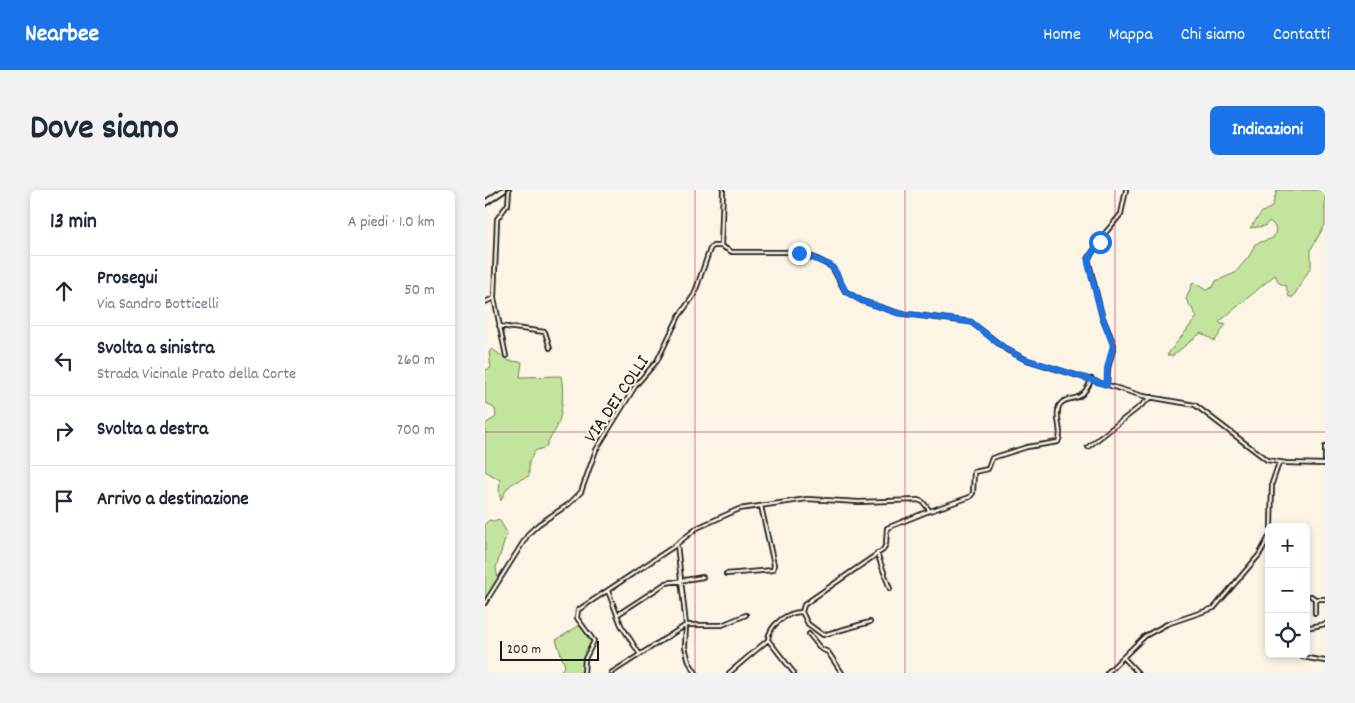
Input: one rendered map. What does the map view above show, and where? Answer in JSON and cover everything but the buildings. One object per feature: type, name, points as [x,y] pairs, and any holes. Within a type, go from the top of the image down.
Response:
[{"type":"main road","points":[[485,203],[504,190]]},
{"type":"street","points":[[506,356],[494,298],[497,219],[508,204],[509,190]]},
{"type":"street","points":[[723,190],[721,246],[732,252],[790,252],[815,258],[832,267],[846,292],[862,301],[898,313],[971,322],[1003,347],[1022,358],[1107,385],[1196,406],[1259,456],[1279,463],[1325,462],[1325,447]]},
{"type":"street","points":[[1107,385],[1107,369],[1113,345],[1089,269],[1090,256],[1121,212],[1126,190]]},
{"type":"street","name":"VIA DEI COLLI","points":[[485,603],[529,533],[539,523],[569,504],[581,492],[596,450],[636,385],[657,361],[679,316],[695,293],[710,249],[713,246],[721,246]]},
{"type":"street","points":[[485,302],[494,298]]},
{"type":"street","points":[[499,326],[545,332],[550,348]]},
{"type":"street","points":[[802,612],[807,603],[886,547],[887,528],[971,496],[974,472],[987,470],[993,457],[1030,446],[1058,442],[1060,438],[1057,421],[1059,407],[1063,402],[1081,395],[1092,379]]},
{"type":"street","points":[[1088,447],[1152,397]]},
{"type":"street","points":[[1271,523],[1272,480],[1279,463]]},
{"type":"street","points":[[585,673],[585,659],[594,642],[577,618],[576,613],[580,608],[677,544],[697,528],[715,518],[743,508],[807,499],[859,502],[900,499],[921,500],[930,511]]},
{"type":"street","points":[[726,574],[773,570],[774,565],[761,506]]},
{"type":"street","points":[[677,544],[686,625],[687,656],[697,673]]},
{"type":"street","points":[[1107,673],[1124,658],[1139,640],[1155,630],[1215,608],[1259,555],[1265,544]]},
{"type":"street","points":[[877,553],[890,589]]},
{"type":"street","points":[[617,615],[660,586],[681,580],[703,577]]},
{"type":"street","points":[[608,591],[626,635],[639,653]]},
{"type":"street","points":[[1311,596],[1315,599],[1325,600]]},
{"type":"street","points":[[1315,599],[1315,613]]},
{"type":"street","points":[[802,612],[808,624],[822,634],[870,622]]},
{"type":"street","points":[[729,673],[768,640],[769,631],[773,626],[791,614],[802,612]]},
{"type":"street","points":[[611,673],[639,653],[686,625],[722,625],[745,615]]},
{"type":"street","points":[[1310,627],[1325,624]]},
{"type":"street","points":[[809,634],[821,649],[828,652],[842,673]]},
{"type":"street","points":[[768,640],[794,673]]},
{"type":"street","points":[[1124,658],[1138,673]]},
{"type":"street","points":[[1308,658],[1325,661]]},
{"type":"green space","points":[[1277,190],[1325,190],[1325,225],[1311,249],[1311,267],[1293,297],[1289,297],[1286,286],[1279,283],[1275,275],[1219,322],[1226,324],[1215,341],[1201,333],[1172,356],[1167,355],[1197,317],[1186,299],[1193,282],[1206,290],[1213,287],[1216,281],[1235,273],[1250,255],[1255,244],[1273,238],[1276,230],[1269,221],[1265,226],[1250,228],[1262,212],[1272,207]]},
{"type":"green space","points":[[492,349],[509,361],[522,362],[520,377],[561,376],[562,388],[562,408],[556,430],[546,447],[535,451],[529,462],[529,476],[511,485],[501,501],[499,492],[500,480],[485,471],[485,424],[496,417],[495,409],[485,402],[485,370],[491,368],[489,352]]},
{"type":"green space","points":[[499,519],[507,533],[496,568],[498,579],[485,600],[485,524],[489,520]]},
{"type":"green space","points":[[580,625],[592,644],[586,653],[583,673],[558,673],[565,666],[556,640]]},
{"type":"route","points":[[799,253],[830,265],[836,272],[846,292],[862,301],[898,313],[966,320],[981,328],[1003,347],[1022,358],[1107,385],[1107,369],[1113,352],[1113,345],[1102,316],[1088,263],[1089,257],[1100,242]]}]
